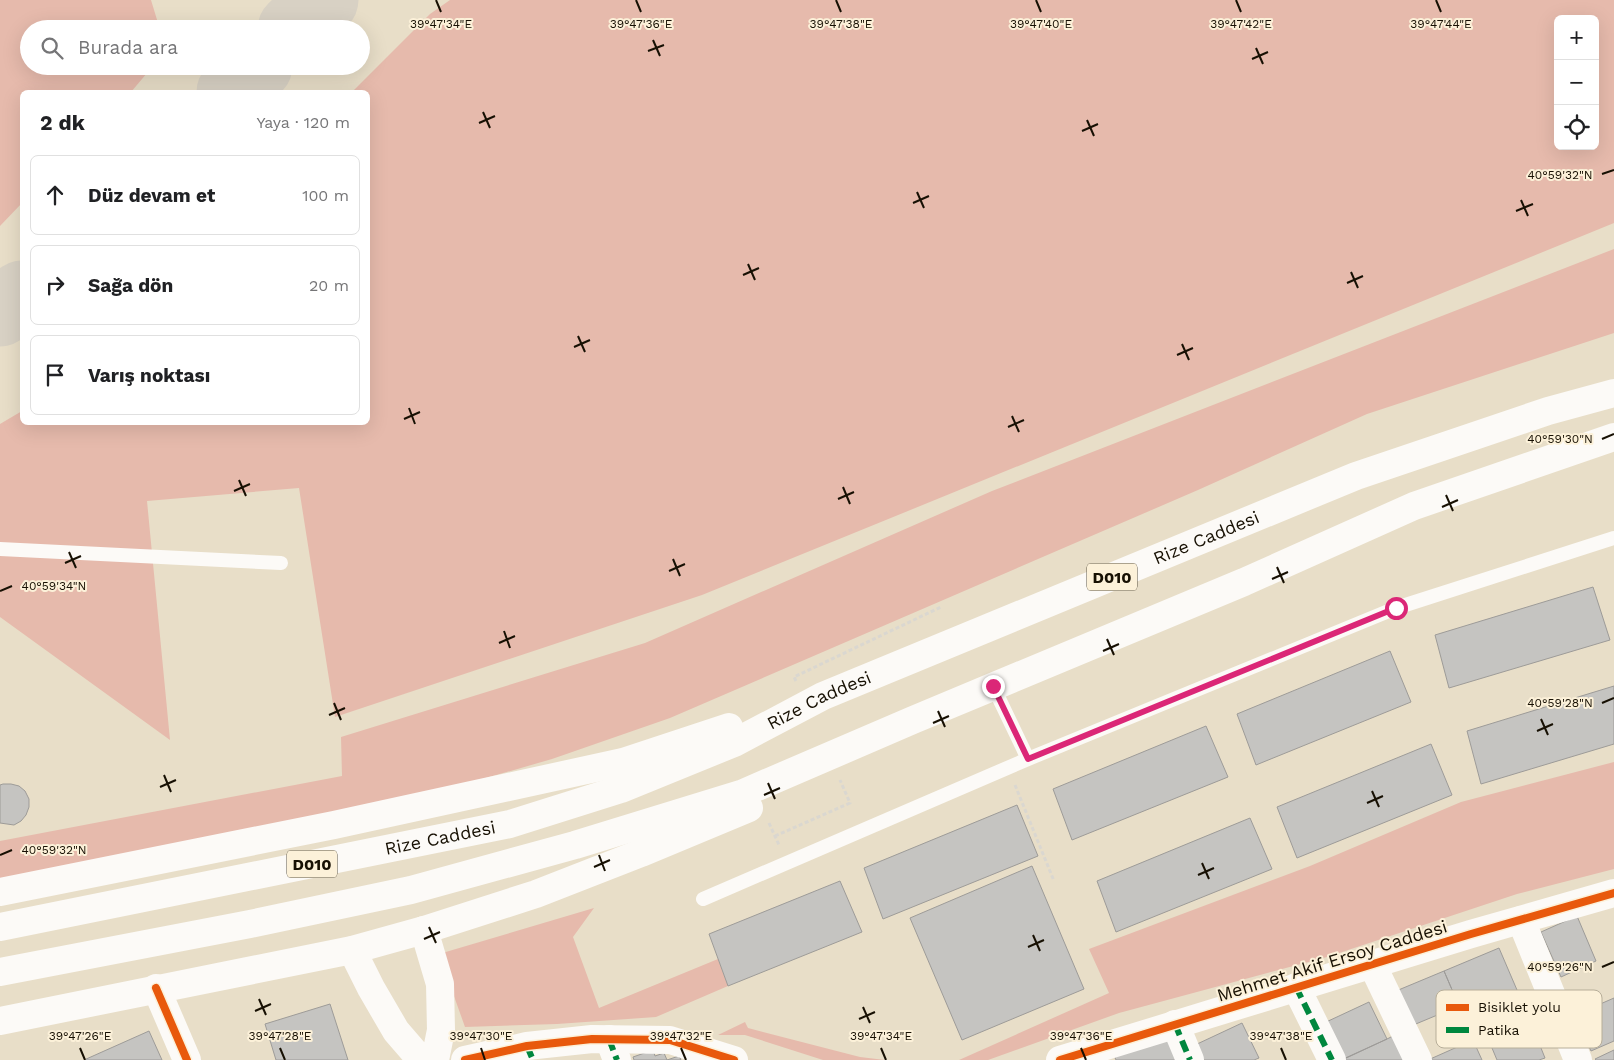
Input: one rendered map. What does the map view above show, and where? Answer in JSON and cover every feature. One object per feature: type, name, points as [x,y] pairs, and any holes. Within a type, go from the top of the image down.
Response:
[{"type":"main road","name":"Rize Caddesi","points":[[0,927],[510,824],[622,789],[734,743],[823,696],[1356,476],[1548,412],[1614,393]]},
{"type":"main road","points":[[0,972],[250,924],[411,890],[575,845],[741,794],[886,731],[1244,582],[1414,506],[1614,437]]},
{"type":"main road","points":[[0,892],[297,833],[623,762],[823,696]]},
{"type":"main road","points":[[0,1021],[156,988],[352,950],[424,930],[536,894],[641,853],[802,785],[886,731]]},
{"type":"main road","name":"Mehmet Akif Ersoy Caddesi","points":[[1060,1060],[1372,964],[1614,893]]},
{"type":"main road","points":[[1521,920],[1550,990]]},
{"type":"main road","points":[[424,930],[440,984],[442,1030],[435,1060]]},
{"type":"main road","points":[[352,950],[396,1031],[421,1060]]},
{"type":"main road","points":[[1372,964],[1418,1060]]},
{"type":"main road","points":[[1296,987],[1332,1060]]},
{"type":"main road","points":[[156,988],[187,1060]]},
{"type":"main road","points":[[1175,1024],[1190,1060]]},
{"type":"main road","points":[[465,1060],[530,1053],[592,1039],[613,1049],[670,1040],[719,1058]]},
{"type":"main road","points":[[1573,1048],[1578,1060]]},
{"type":"lane","points":[[703,900],[1028,759],[1396,608],[1614,538]]},
{"type":"lane","points":[[0,549],[281,563]]},
{"type":"lane","points":[[993,686],[1028,759]]},
{"type":"path","points":[[794,677],[941,607]]},
{"type":"path","points":[[1022,801],[1054,881]]},
{"type":"path","points":[[775,836],[850,803]]},
{"type":"shaded area","points":[[0,0],[151,0],[157,20],[20,20],[20,75],[145,75],[133,90],[20,90],[20,205],[0,226]]},
{"type":"shaded area","points":[[450,0],[1614,0],[1614,223],[702,595],[335,717],[299,488],[147,501],[170,740],[0,617],[0,424],[20,412],[20,425],[370,425],[370,90],[354,90],[430,14]]},
{"type":"shaded area","points":[[1614,249],[1614,333],[1367,414],[1198,490],[670,718],[552,759],[361,814],[0,879],[0,841],[342,776],[341,737],[645,643],[992,491]]},
{"type":"shaded area","points":[[1614,762],[1614,869],[1517,894],[1327,957],[1119,1013],[988,1060],[959,1060],[1109,993],[1089,949],[1310,866],[1461,802]]},
{"type":"shaded area","points":[[594,908],[573,937],[599,1008],[718,959],[728,986],[656,1017],[557,1024],[465,1027],[439,954]]},
{"type":"shaded area","points":[[745,1022],[748,1028],[860,1057],[885,1060],[823,1060],[745,1035],[718,1035]]},
{"type":"building","points":[[1593,587],[1610,640],[1449,688],[1435,635]]},
{"type":"building","points":[[1390,651],[1411,702],[1256,765],[1237,714]]},
{"type":"building","points":[[1614,686],[1614,744],[1481,784],[1467,731]]},
{"type":"building","points":[[1206,726],[1228,777],[1072,840],[1053,789]]},
{"type":"building","points":[[1431,744],[1452,795],[1297,858],[1277,807]]},
{"type":"building","points":[[0,785],[19,786],[25,791],[29,799],[26,815],[14,825],[0,823]]},
{"type":"building","points":[[1017,805],[1038,856],[883,919],[864,868]]},
{"type":"building","points":[[1250,818],[1272,869],[1116,932],[1097,881]]},
{"type":"building","points":[[1032,866],[1084,989],[962,1040],[910,918]]},
{"type":"building","points":[[840,881],[862,932],[728,986],[709,934]]},
{"type":"building","points":[[1577,916],[1596,961],[1561,977],[1541,932]]},
{"type":"building","points":[[1499,948],[1517,990],[1452,990],[1444,971]]},
{"type":"building","points":[[1444,971],[1452,990],[1436,990],[1436,1016],[1411,1026],[1396,991]]},
{"type":"building","points":[[1614,998],[1614,1041],[1602,1046],[1602,1003]]},
{"type":"building","points":[[1369,1002],[1387,1039],[1342,1060],[1324,1023]]},
{"type":"building","points":[[330,1004],[348,1060],[276,1060],[265,1024]]},
{"type":"building","points":[[1242,1023],[1259,1058],[1254,1060],[1202,1060],[1195,1045]]},
{"type":"building","points":[[149,1031],[162,1060],[84,1060]]},
{"type":"building","points":[[1173,1035],[1183,1060],[1116,1060],[1113,1053]]},
{"type":"building","points":[[1393,1036],[1405,1060],[1341,1060],[1387,1039]]},
{"type":"building","points":[[1455,1048],[1477,1048],[1482,1060],[1428,1060]]},
{"type":"building","points":[[1492,1048],[1541,1048],[1545,1058],[1539,1060],[1497,1060]]},
{"type":"building","points":[[653,1050],[655,1056],[664,1053],[667,1060],[634,1060],[633,1057]]},
{"type":"building","points":[[1614,1050],[1614,1060],[1595,1059]]},
{"type":"building","points":[[679,1056],[681,1060],[667,1060]]},
{"type":"taxiway","points":[[302,20],[323,0]]},
{"type":"taxiway","points":[[234,90],[248,75]]},
{"type":"taxiway","points":[[0,311],[20,297]]},
{"type":"marked path","points":[[1296,987],[1332,1060]]},
{"type":"marked path","points":[[1175,1024],[1190,1060]]},
{"type":"marked path","points":[[609,1039],[617,1060]]},
{"type":"marked path","points":[[527,1046],[533,1060]]},
{"type":"cycle path","points":[[1060,1060],[1471,934],[1614,893]]},
{"type":"cycle path","points":[[156,988],[187,1060]]},
{"type":"cycle path","points":[[465,1060],[527,1046],[592,1039],[670,1040],[734,1060]]},
{"type":"route","points":[[993,686],[1028,759],[1396,608]]}]
